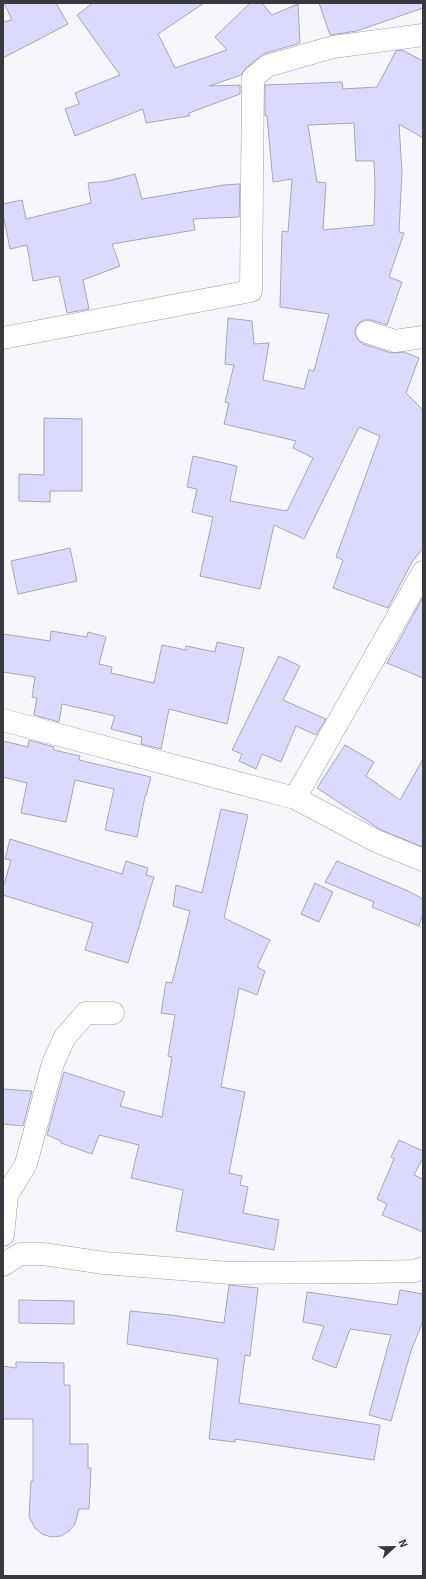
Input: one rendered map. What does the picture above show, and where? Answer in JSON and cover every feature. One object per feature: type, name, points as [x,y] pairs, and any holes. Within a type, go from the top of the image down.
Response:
[{"type":"street","points":[[3,338],[251,291],[254,78],[267,66],[332,47],[423,35]]},
{"type":"street","points":[[367,332],[395,341],[423,337]]},
{"type":"street","points":[[295,798],[423,572]]},
{"type":"street","points":[[3,720],[295,798],[376,841],[423,860]]},
{"type":"street","points":[[3,1235],[7,1195],[26,1164],[53,1063],[62,1044],[86,1013],[113,1013]]},
{"type":"street","points":[[3,1265],[20,1254],[43,1254],[104,1263],[230,1273],[364,1272],[415,1270],[423,1268]]},
{"type":"building","points":[[4,3],[56,3],[68,24],[3,58],[3,22],[12,20]]},
{"type":"building","points":[[93,3],[204,3],[158,34],[175,68],[227,50],[215,37],[250,3],[262,3],[272,15],[298,4],[300,43],[263,54],[245,69],[241,75],[209,86],[240,85],[240,94],[189,113],[189,116],[146,123],[143,109],[75,136],[65,109],[79,104],[75,93],[120,75],[77,15]]},
{"type":"building","points":[[319,3],[423,3],[423,8],[357,31],[330,35]]},
{"type":"building","points":[[402,50],[423,61],[423,138],[399,124],[402,172],[399,232],[404,233],[389,277],[402,282],[387,325],[371,320],[364,320],[355,328],[355,334],[358,340],[363,344],[391,353],[404,352],[419,358],[406,393],[423,410],[423,548],[412,562],[388,608],[333,588],[343,560],[336,557],[380,436],[359,427],[304,539],[274,525],[260,589],[200,576],[213,517],[192,512],[197,489],[187,487],[193,456],[237,466],[230,501],[287,511],[313,458],[293,448],[296,441],[224,424],[229,403],[225,402],[234,365],[225,364],[228,318],[252,321],[254,344],[269,343],[263,380],[304,389],[309,370],[314,371],[329,314],[280,307],[282,231],[288,232],[292,179],[273,182],[267,116],[265,116],[265,85],[342,82],[343,89],[377,87],[396,51]],"holes":[[[354,123],[356,161],[374,161],[374,225],[323,230],[326,183],[317,182],[308,125]]]},
{"type":"building","points":[[135,174],[142,199],[224,185],[240,184],[239,217],[193,219],[195,230],[112,244],[120,266],[83,280],[89,309],[67,313],[59,276],[33,281],[27,245],[10,249],[3,214],[3,204],[22,200],[26,219],[91,203],[88,183],[108,181]]},
{"type":"building","points":[[44,418],[82,419],[82,491],[50,491],[50,502],[19,501],[19,474],[44,475]]},
{"type":"building","points":[[70,548],[77,581],[18,594],[11,561]]},
{"type":"building","points":[[423,597],[423,678],[387,663]]},
{"type":"building","points":[[51,631],[87,637],[88,632],[106,637],[99,664],[112,667],[111,673],[154,683],[162,645],[186,650],[186,646],[215,652],[217,642],[244,648],[227,724],[169,709],[161,749],[141,744],[142,737],[111,729],[115,716],[62,704],[59,722],[34,715],[37,698],[32,697],[35,677],[3,672],[3,634],[50,641]]},
{"type":"building","points":[[279,656],[300,666],[283,700],[326,719],[316,735],[296,726],[281,762],[262,754],[256,769],[239,761],[242,754],[232,750]]},
{"type":"building","points":[[29,740],[54,747],[54,750],[80,756],[79,760],[151,777],[145,796],[137,837],[105,830],[114,789],[75,780],[66,822],[21,813],[27,783],[3,777],[3,741],[28,747]]},
{"type":"building","points":[[345,745],[374,762],[366,776],[400,800],[423,759],[423,847],[381,830],[317,788]]},
{"type":"building","points":[[221,809],[248,815],[224,918],[270,940],[257,967],[265,971],[257,995],[239,988],[221,1087],[245,1092],[229,1173],[242,1176],[240,1185],[248,1187],[243,1213],[279,1220],[274,1250],[176,1231],[183,1190],[131,1178],[139,1145],[99,1135],[92,1154],[61,1143],[61,1141],[47,1135],[64,1072],[125,1092],[120,1106],[162,1117],[172,1057],[168,1056],[175,1015],[161,1013],[166,982],[172,983],[190,911],[173,906],[176,885],[202,893]]},
{"type":"building","points":[[10,839],[122,874],[126,861],[148,868],[146,875],[154,877],[128,963],[85,950],[93,923],[3,895],[3,888],[11,860],[5,859]]},
{"type":"building","points":[[337,861],[408,891],[423,899],[423,913],[419,926],[372,907],[374,902],[325,882]]},
{"type":"building","points":[[315,883],[333,892],[319,922],[301,914]]},
{"type":"building","points":[[3,1089],[32,1091],[23,1126],[3,1124]]},
{"type":"building","points":[[399,1140],[423,1151],[423,1158],[414,1175],[423,1179],[423,1232],[382,1215],[387,1204],[377,1199],[394,1159],[391,1157]]},
{"type":"building","points":[[229,1285],[258,1288],[250,1356],[245,1355],[239,1403],[380,1425],[374,1460],[235,1439],[235,1442],[209,1439],[218,1359],[127,1344],[130,1311],[171,1315],[224,1323]]},
{"type":"building","points":[[400,1290],[423,1294],[423,1321],[411,1351],[391,1421],[369,1415],[391,1335],[350,1329],[336,1368],[312,1359],[324,1326],[303,1322],[307,1292],[397,1305]]},
{"type":"building","points":[[19,1300],[74,1301],[74,1324],[19,1323]]},
{"type":"building","points":[[16,1362],[64,1363],[64,1385],[70,1385],[70,1444],[88,1444],[88,1468],[91,1468],[89,1509],[79,1509],[75,1524],[69,1531],[61,1536],[51,1537],[42,1534],[35,1528],[29,1517],[31,1481],[33,1481],[33,1419],[3,1419],[3,1366],[16,1368]]}]
